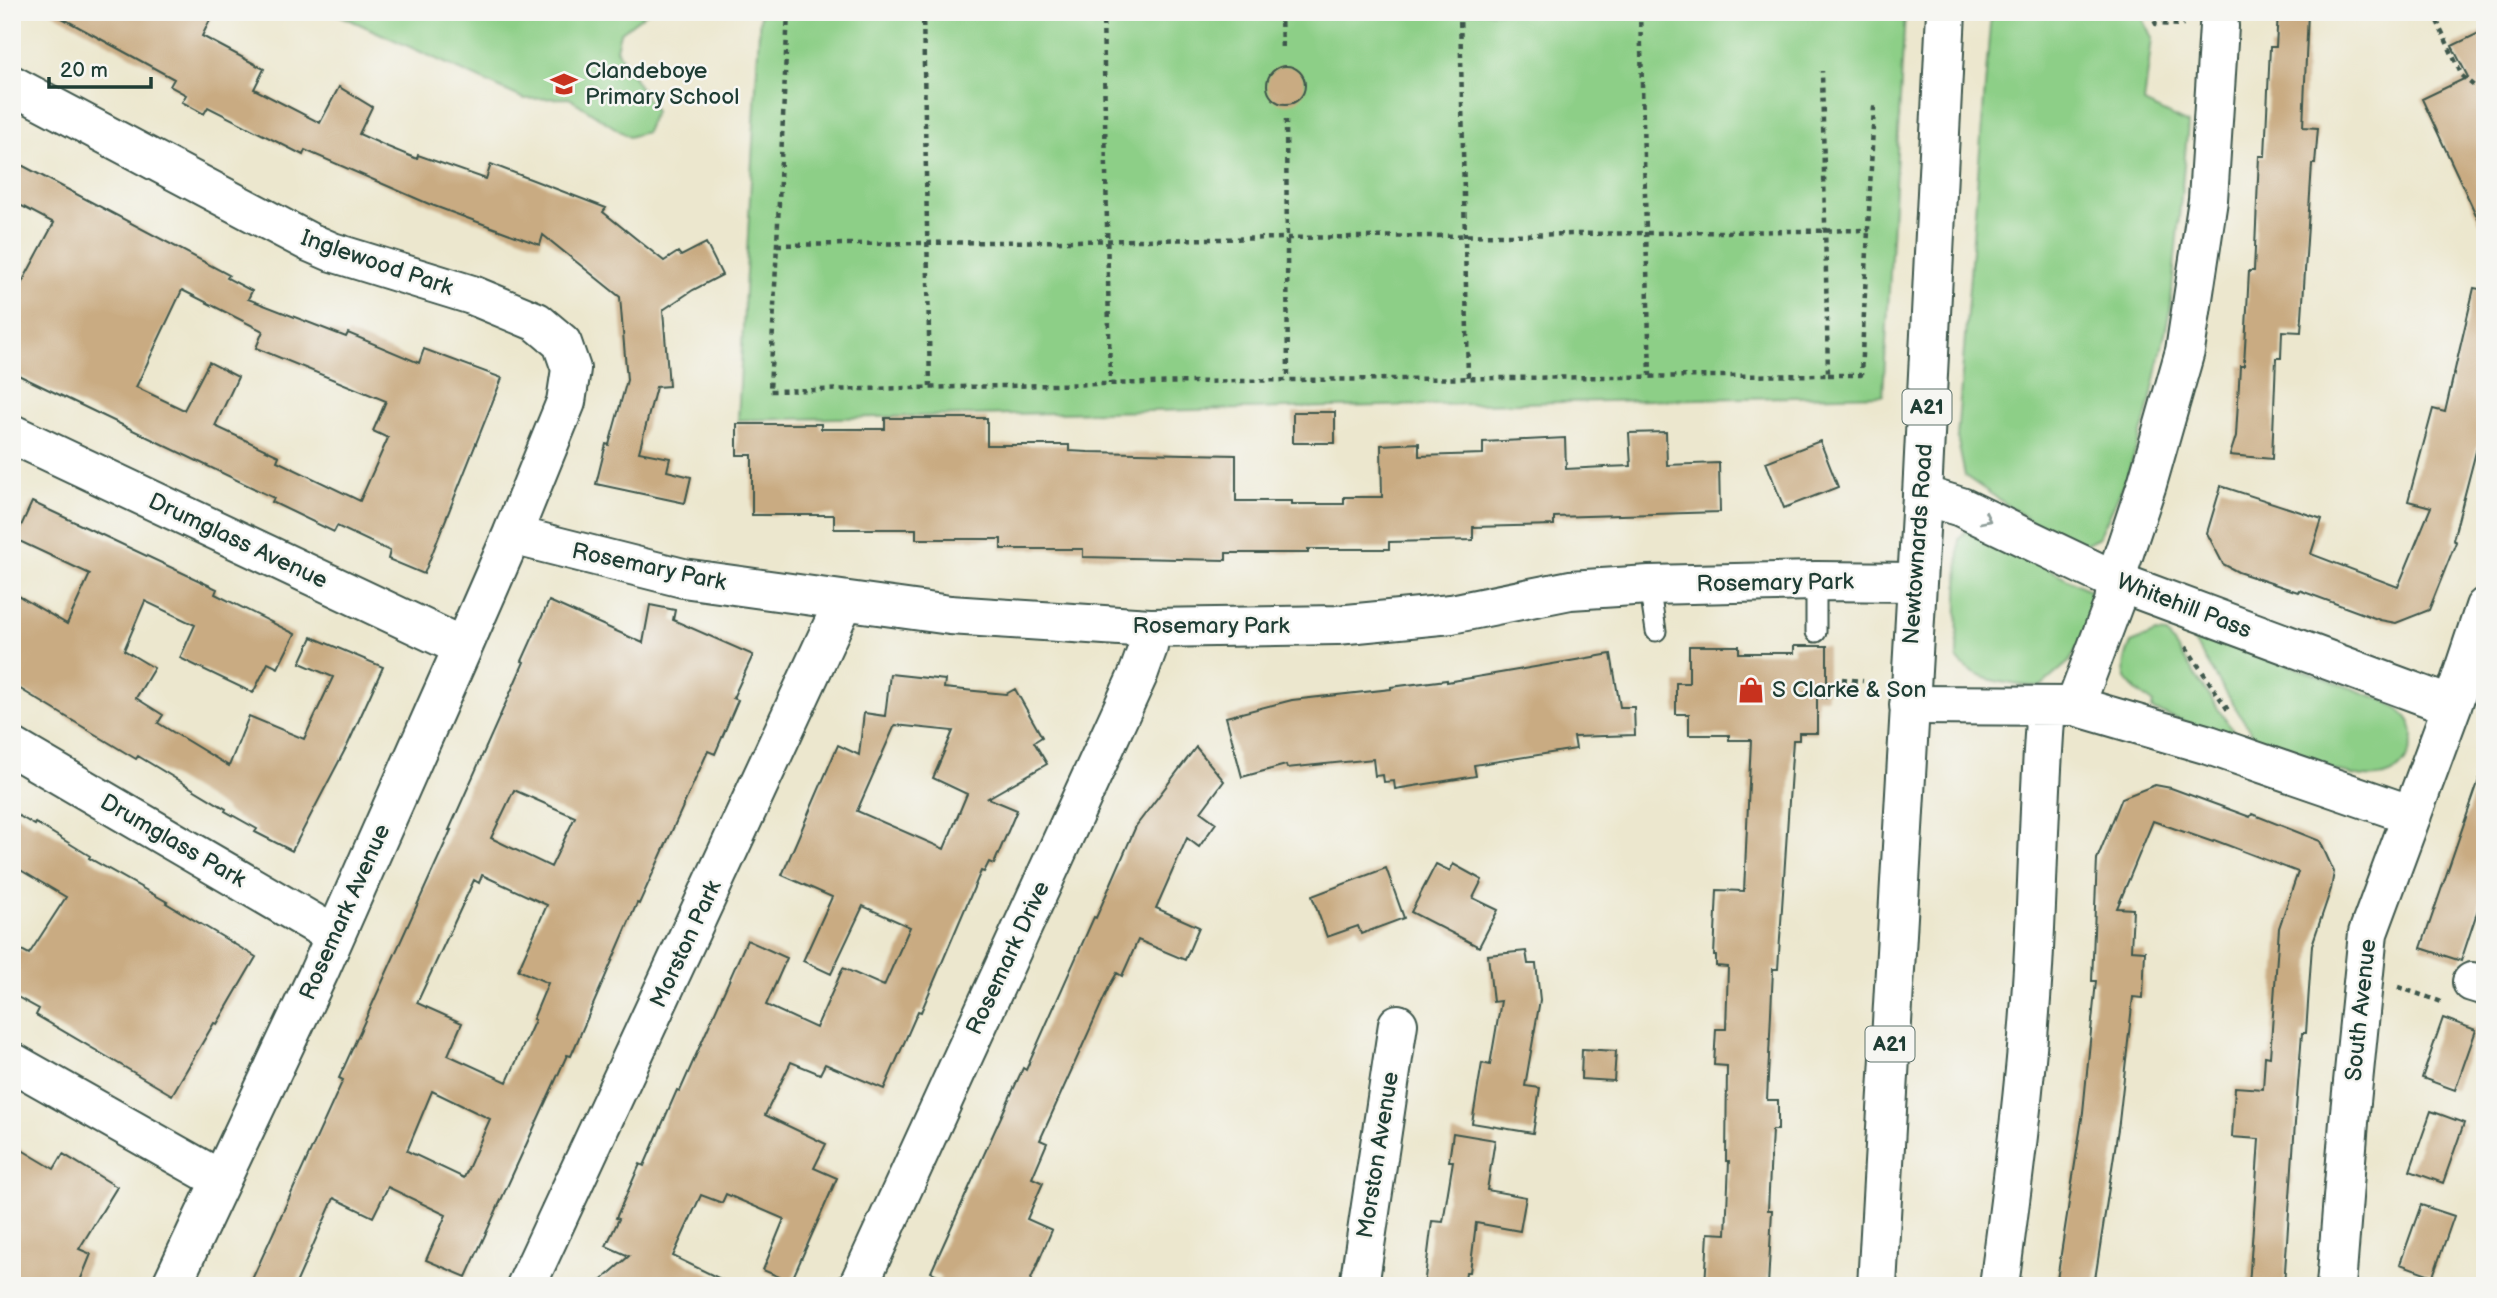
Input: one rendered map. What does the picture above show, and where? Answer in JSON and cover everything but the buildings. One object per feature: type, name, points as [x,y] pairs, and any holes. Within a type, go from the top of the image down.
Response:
[{"type":"street","name":"Newtownards Road","points":[[1877,1286],[1922,495],[1946,12]]},
{"type":"street","points":[[1999,1286],[2021,1122],[2032,981],[2038,825],[2060,706],[2114,602],[2119,568],[2147,484],[2185,351],[2208,200],[2220,26]]},
{"type":"street","name":"Inglewood Park","points":[[12,85],[309,242],[332,252],[472,295],[537,321],[562,343],[571,369],[566,402],[512,535]]},
{"type":"street","name":"Drumglass Avenue","points":[[12,434],[463,648]]},
{"type":"street","name":"Whitehill Pass","points":[[1922,495],[1961,507],[2118,582],[2452,706]]},
{"type":"street","name":"Rosemary Park","points":[[512,535],[683,579],[950,615],[1150,628],[1337,625],[1451,614],[1570,590],[1649,585],[1816,581],[1916,582]]},
{"type":"street","name":"Rosemark Avenue","points":[[171,1286],[313,984],[512,535]]},
{"type":"street","name":"Morston Park","points":[[526,1286],[844,601]]},
{"type":"street","name":"South Avenue","points":[[2336,1286],[2368,933],[2452,706],[2485,607]]},
{"type":"street","name":"Rosemark Drive","points":[[858,1286],[1138,675],[1148,648],[1150,628]]},
{"type":"street","points":[[1909,705],[2060,706],[2209,745],[2412,816]]},
{"type":"street","name":"Drumglass Park","points":[[12,747],[334,934]]},
{"type":"street","name":"Morston Avenue","points":[[1359,1286],[1398,1024]]},
{"type":"street","points":[[12,1062],[221,1180]]},
{"type":"lane","points":[[1816,581],[1816,632]]},
{"type":"lane","points":[[1649,585],[1656,631]]},
{"type":"path","points":[[788,12],[770,391],[1288,380],[1861,375],[1874,106]]},
{"type":"path","points":[[923,12],[930,388]]},
{"type":"path","points":[[1103,12],[1110,384]]},
{"type":"path","points":[[1281,12],[1282,51]]},
{"type":"path","points":[[1460,12],[1468,378]]},
{"type":"path","points":[[1640,12],[1650,376]]},
{"type":"path","points":[[2433,12],[2462,76],[2485,95]]},
{"type":"path","points":[[1822,71],[1828,374]]},
{"type":"path","points":[[1286,120],[1288,380]]},
{"type":"path","points":[[777,245],[1868,230]]},
{"type":"path","points":[[2169,602],[2174,628],[2232,715]]},
{"type":"path","points":[[1842,679],[1863,681]]},
{"type":"path","points":[[2364,976],[2468,991]]},
{"type":"green space","name":"Clandeboye Primary School","points":[[333,12],[648,12],[620,33],[616,49],[655,111],[646,132],[629,137],[569,98],[524,99]]},
{"type":"green space","points":[[760,12],[1905,12],[1883,395],[738,420]]},
{"type":"green space","points":[[1991,12],[2140,12],[2152,38],[2144,103],[2188,124],[2170,310],[2148,412],[2127,477],[2099,537],[2077,548],[2052,536],[1965,476],[1957,437]]},
{"type":"green space","points":[[1967,530],[1998,542],[2104,598],[2070,661],[2040,687],[1994,681],[1973,673],[1957,658],[1959,539]]},
{"type":"green space","points":[[2184,626],[2386,701],[2403,713],[2410,723],[2413,736],[2406,759],[2398,770],[2387,775],[2361,777],[2261,748]]},
{"type":"green space","points":[[2156,633],[2167,634],[2240,741],[2152,710],[2153,703],[2130,684],[2126,678],[2124,664],[2131,643]]},
{"type":"place","name":"Clandeboye Primary School","points":[[564,84]]},
{"type":"place","name":"S Clarke & Son","points":[[1751,690]]}]
